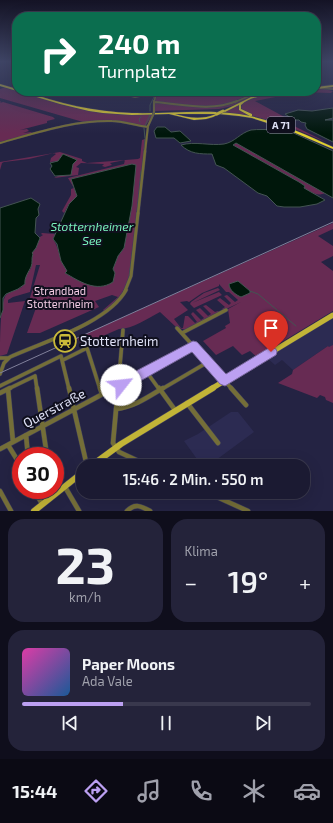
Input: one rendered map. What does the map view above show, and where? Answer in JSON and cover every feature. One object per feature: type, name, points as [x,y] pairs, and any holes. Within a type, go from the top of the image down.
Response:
[{"type":"highway","points":[[321,88],[333,87]]},
{"type":"highway","name":"A 71","points":[[36,96],[56,103],[89,110],[127,114],[191,112],[226,113],[262,120],[289,128],[333,147]]},
{"type":"highway","name":"A 71","points":[[39,96],[97,111],[141,113],[227,113],[261,119],[288,127],[333,147]]},
{"type":"highway","points":[[160,113],[195,120],[209,118],[255,96]]},
{"type":"highway","points":[[224,111],[258,96]]},
{"type":"highway","points":[[244,102],[240,106],[243,111],[261,119]]},
{"type":"highway","points":[[218,114],[208,118],[198,119],[188,119],[183,116],[191,112],[222,109],[235,105]]},
{"type":"main road","points":[[100,459],[175,410],[333,315]]},
{"type":"main road","points":[[65,487],[76,478]]},
{"type":"main road","points":[[34,511],[47,499]]},
{"type":"street","points":[[321,89],[333,87]]},
{"type":"street","points":[[0,358],[10,357],[84,324],[117,303],[125,292],[130,282],[148,122],[154,112],[155,96]]},
{"type":"street","points":[[154,102],[198,108],[214,107],[230,104],[249,96]]},
{"type":"street","points":[[0,143],[73,124],[112,121],[148,127]]},
{"type":"street","points":[[182,333],[226,310]]},
{"type":"street","points":[[177,328],[246,405]]},
{"type":"street","points":[[122,330],[123,342],[113,437],[115,448],[122,454],[133,459]]},
{"type":"street","name":"Querstraße","points":[[0,449],[193,346]]},
{"type":"street","points":[[0,386],[87,348],[102,394]]},
{"type":"street","points":[[0,374],[3,366],[10,357]]},
{"type":"street","points":[[62,358],[85,459]]},
{"type":"street","points":[[0,361],[3,366]]},
{"type":"street","points":[[116,409],[127,408],[208,362]]},
{"type":"street","points":[[34,370],[45,447]]},
{"type":"street","points":[[146,371],[175,410]]},
{"type":"street","points":[[0,393],[35,376]]},
{"type":"street","points":[[8,389],[10,444],[12,448]]},
{"type":"street","points":[[187,403],[218,443]]},
{"type":"street","points":[[26,435],[27,447]]},
{"type":"street","points":[[65,487],[79,511]]},
{"type":"street","points":[[0,491],[12,511]]},
{"type":"street","points":[[39,499],[42,504]]},
{"type":"street","points":[[221,499],[248,511]]},
{"type":"street","points":[[127,511],[133,506],[138,505],[150,511]]},
{"type":"shaded area","points":[[333,316],[333,351],[328,346],[293,370],[282,360],[275,365],[266,357]]},
{"type":"shaded area","points":[[231,412],[238,412],[254,432],[217,459],[197,459],[184,441],[198,434]]},
{"type":"green space","points":[[6,87],[12,89],[12,96],[34,96],[61,104],[95,111],[153,114],[145,127],[114,120],[83,122],[0,98],[0,89]]},
{"type":"green space","points":[[333,87],[333,89],[321,88],[321,88]]},
{"type":"green space","points":[[321,88],[333,91],[331,93],[321,93]]},
{"type":"green space","points":[[157,96],[247,96],[222,106],[199,107],[155,102]]},
{"type":"green space","points":[[250,96],[254,96],[232,106],[219,109],[155,111],[155,103],[208,108],[232,104]]},
{"type":"green space","points":[[260,96],[281,96],[255,101],[290,120],[275,121],[294,126],[328,143],[285,125],[252,116],[243,111],[241,108],[242,103]]},
{"type":"green space","points":[[3,102],[53,117],[55,119],[47,121],[47,123],[20,130],[27,129],[29,131],[23,133],[31,132],[33,134],[0,142],[0,103]]},
{"type":"green space","points":[[241,104],[241,110],[252,116],[224,112]]},
{"type":"green space","name":"Strandbad Stotternheim","points":[[145,139],[131,271],[125,289],[105,312],[103,310],[118,297],[112,295],[95,301],[99,307],[40,333],[27,333],[37,305],[28,304],[40,265],[36,265],[30,292],[8,300],[8,303],[25,301],[7,354],[0,356],[1,324],[4,299],[6,295],[22,287],[31,268],[32,253],[36,248],[40,237],[43,235],[41,234],[42,233],[55,234],[53,239],[63,264],[68,271],[66,273],[93,285],[105,285],[111,283],[113,269],[118,256],[124,248],[132,202],[134,166],[132,164],[71,179],[77,196],[69,204],[64,213],[62,211],[71,195],[71,189],[74,188],[68,178],[124,164],[125,160],[140,158],[142,140]]},
{"type":"green space","points":[[236,143],[325,193],[314,194],[304,188],[305,186],[299,182],[233,145]]},
{"type":"green space","points":[[60,152],[82,159],[82,161],[87,163],[125,160],[110,163],[112,165],[105,167],[102,166],[104,164],[81,163],[76,167],[79,168],[78,175],[54,178],[72,169],[73,164],[77,160],[64,155],[58,161],[50,162],[51,158],[56,154],[54,153]]},
{"type":"green space","points":[[54,153],[29,159],[4,162],[2,163],[0,170],[0,162]]},
{"type":"green space","points":[[333,223],[333,229],[318,236],[333,246],[333,256],[321,262],[333,271],[333,311],[257,357],[250,351],[242,355],[233,346],[216,355],[203,341],[226,328],[225,326],[230,323],[228,309],[241,302],[224,310],[222,309],[225,307],[217,300],[220,298],[229,305],[231,303],[224,296],[227,295],[235,302],[238,300],[229,292],[226,292],[219,284],[219,286],[202,293],[189,302],[180,302],[188,310],[174,319],[181,328],[183,328],[185,316],[188,316],[195,323],[197,322],[191,314],[193,312],[201,320],[204,318],[196,310],[200,308],[208,316],[211,314],[203,306],[206,305],[215,312],[220,312],[186,330],[176,327],[160,312],[135,325],[124,329],[119,329],[82,345],[77,338]]},
{"type":"green space","points":[[218,288],[220,290],[192,303],[219,292],[222,295],[194,308],[190,304],[204,293]]},
{"type":"green space","points":[[333,345],[333,403],[320,395],[317,398],[278,383],[292,374],[293,370],[328,346]]},
{"type":"water","points":[[333,108],[333,118],[325,120],[333,120],[333,142],[307,129],[305,125],[306,123],[299,120],[294,120],[285,114],[298,110],[312,111]]},
{"type":"water","points":[[157,127],[165,127],[171,132],[180,131],[191,141],[180,143],[174,138],[156,138],[154,131]]},
{"type":"water","points":[[273,129],[279,132],[287,130],[333,151],[333,198],[236,143],[233,145],[299,182],[305,186],[304,188],[325,200],[317,204],[300,207],[277,206],[267,196],[258,193],[224,168],[216,165],[212,154],[199,154],[192,152],[181,145],[192,143],[224,144],[251,130]]},
{"type":"water","points":[[63,154],[77,160],[73,164],[71,175],[55,176],[50,169],[52,166],[50,163],[58,161]]},
{"type":"water","name":"Stotternheimer See","points":[[132,164],[136,165],[132,206],[124,248],[118,256],[113,269],[115,273],[113,282],[100,286],[88,285],[65,273],[67,271],[61,261],[57,244],[53,239],[69,204],[77,196],[71,179]]},
{"type":"water","points":[[31,198],[40,204],[38,209],[39,215],[36,218],[35,233],[40,238],[32,253],[32,265],[26,277],[25,284],[6,294],[3,298],[3,310],[0,318],[0,208]]},
{"type":"water","points":[[238,281],[250,291],[250,293],[241,297],[233,292],[229,284]]},
{"type":"waterway","points":[[150,111],[150,105],[154,97]]},
{"type":"waterway","points":[[145,126],[150,115]]},
{"type":"waterway","points":[[140,122],[139,119],[141,117]]},
{"type":"waterway","points":[[144,128],[145,138]]},
{"type":"waterway","points":[[144,150],[145,139]]},
{"type":"waterway","points":[[137,212],[141,171]]},
{"type":"waterway","points":[[129,277],[133,247]]},
{"type":"waterway","points":[[250,291],[258,294],[296,326]]},
{"type":"railway","points":[[0,373],[333,222]]},
{"type":"place","name":"Stotternheim","points":[[65,341]]},
{"type":"route","points":[[121,385],[193,346],[225,381],[271,352]]}]
